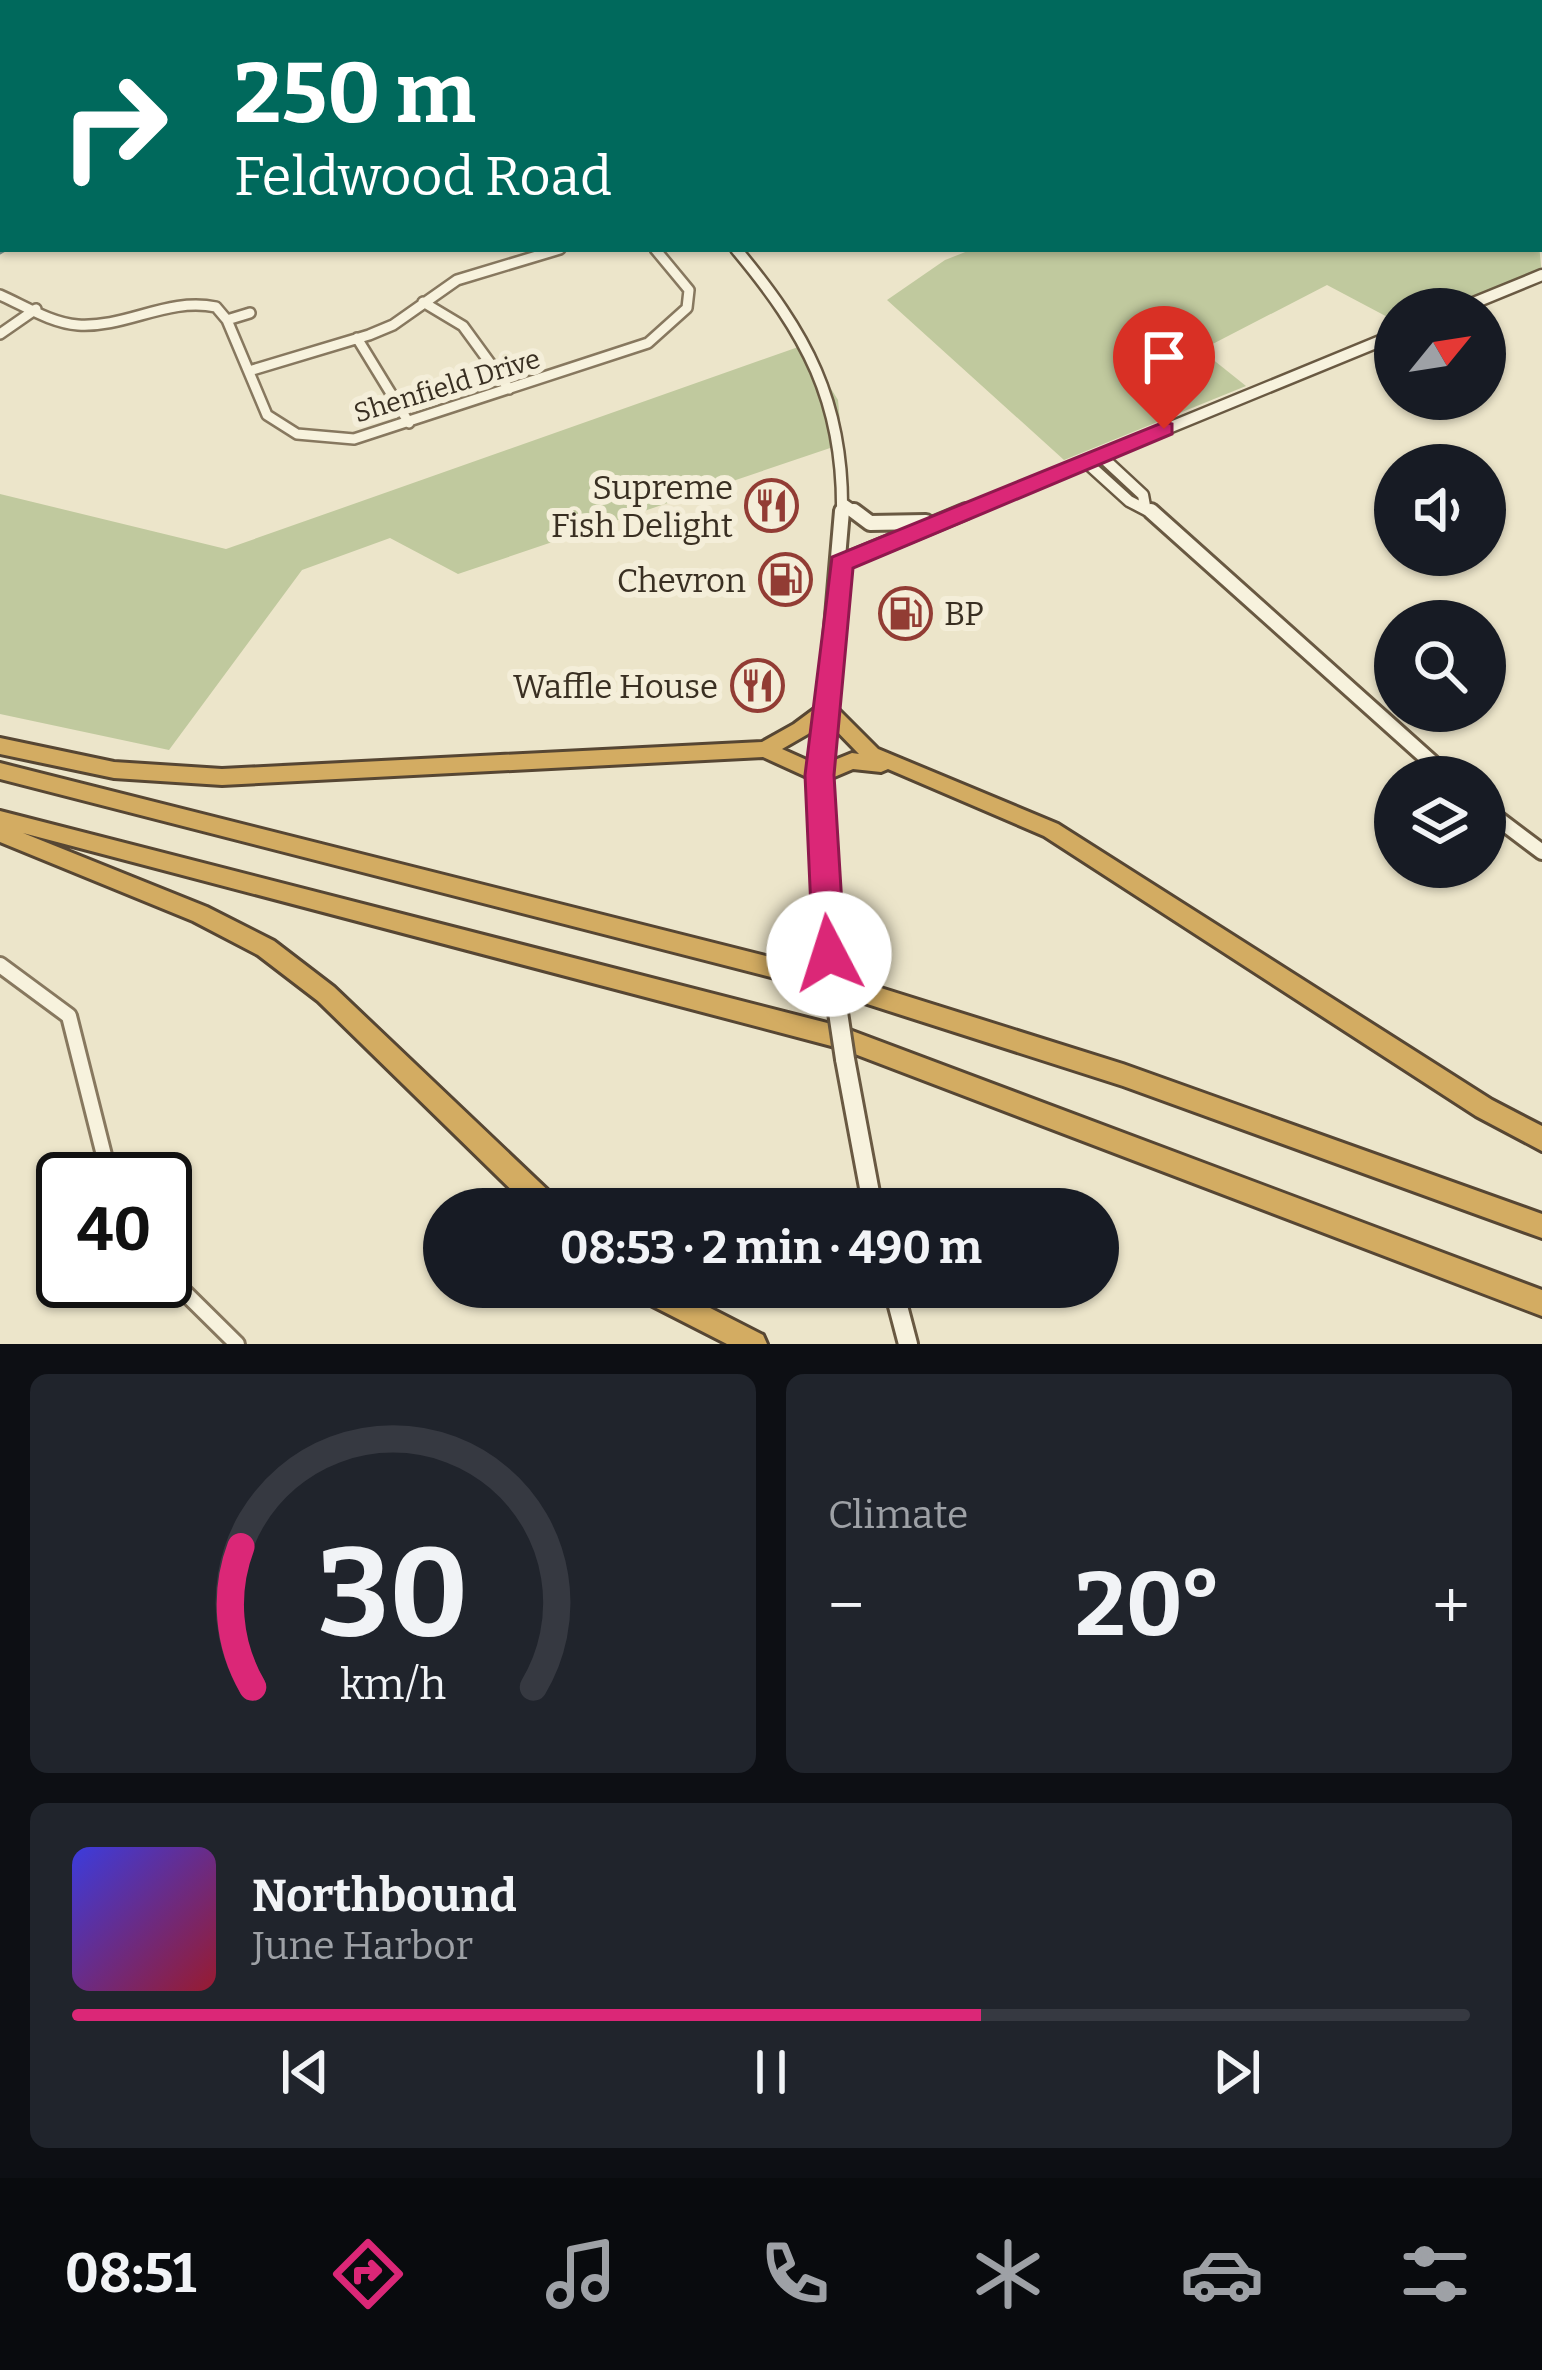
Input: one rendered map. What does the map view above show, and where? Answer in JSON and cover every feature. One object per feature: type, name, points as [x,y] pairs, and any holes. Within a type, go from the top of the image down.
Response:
[{"type":"highway","points":[[0,746],[114,770],[222,777],[765,749],[801,729],[825,708],[871,754],[1051,830],[1484,1108],[1542,1139]]},
{"type":"highway","points":[[765,749],[820,775],[851,761],[892,765]]},
{"type":"highway","points":[[0,772],[833,982],[1123,1075],[1542,1226]]},
{"type":"highway","points":[[0,819],[839,1037],[1542,1303]]},
{"type":"highway","points":[[0,833],[200,914],[266,948],[326,994],[527,1188]]},
{"type":"highway","points":[[683,1308],[754,1344]]},
{"type":"street","points":[[249,371],[393,325],[457,280],[550,252]]},
{"type":"street","name":"Shenfield Drive","points":[[226,320],[267,415],[292,434],[321,440],[354,439],[648,344],[676,323],[687,308],[689,290],[657,252]]},
{"type":"street","points":[[739,252],[782,300],[813,351],[839,439],[841,563],[820,775],[825,929],[868,1188]]},
{"type":"street","points":[[1506,290],[1542,275]]},
{"type":"street","points":[[0,295],[77,325],[183,300],[216,307],[226,320],[250,313]]},
{"type":"street","points":[[423,302],[448,310],[470,329],[509,389]]},
{"type":"street","points":[[0,334],[36,309]]},
{"type":"street","points":[[357,338],[409,423]]},
{"type":"street","points":[[841,563],[1374,344]]},
{"type":"street","points":[[1094,459],[1129,501],[1144,506],[1424,756]]},
{"type":"street","points":[[842,502],[869,524],[897,526],[949,519]]},
{"type":"street","points":[[1506,825],[1542,852]]},
{"type":"street","points":[[0,965],[69,1016],[103,1152]]},
{"type":"street","points":[[192,1300],[237,1344]]},
{"type":"street","points":[[899,1308],[908,1344]]},
{"type":"green space","points":[[965,252],[1540,252],[1542,276],[1506,290],[1374,288],[1374,310],[1327,285],[1201,350],[1246,386],[1064,460],[887,300],[945,260]]},
{"type":"green space","points":[[804,345],[838,400],[842,444],[458,574],[390,538],[302,570],[169,750],[0,714],[0,494],[226,549]]},
{"type":"place","name":"Supreme Fish Delight","points":[[772,506]]},
{"type":"place","name":"Chevron","points":[[785,580]]},
{"type":"place","name":"BP","points":[[905,613]]},
{"type":"place","name":"Waffle House","points":[[757,686]]},
{"type":"route","points":[[829,954],[820,775],[841,563],[1164,429]]}]
